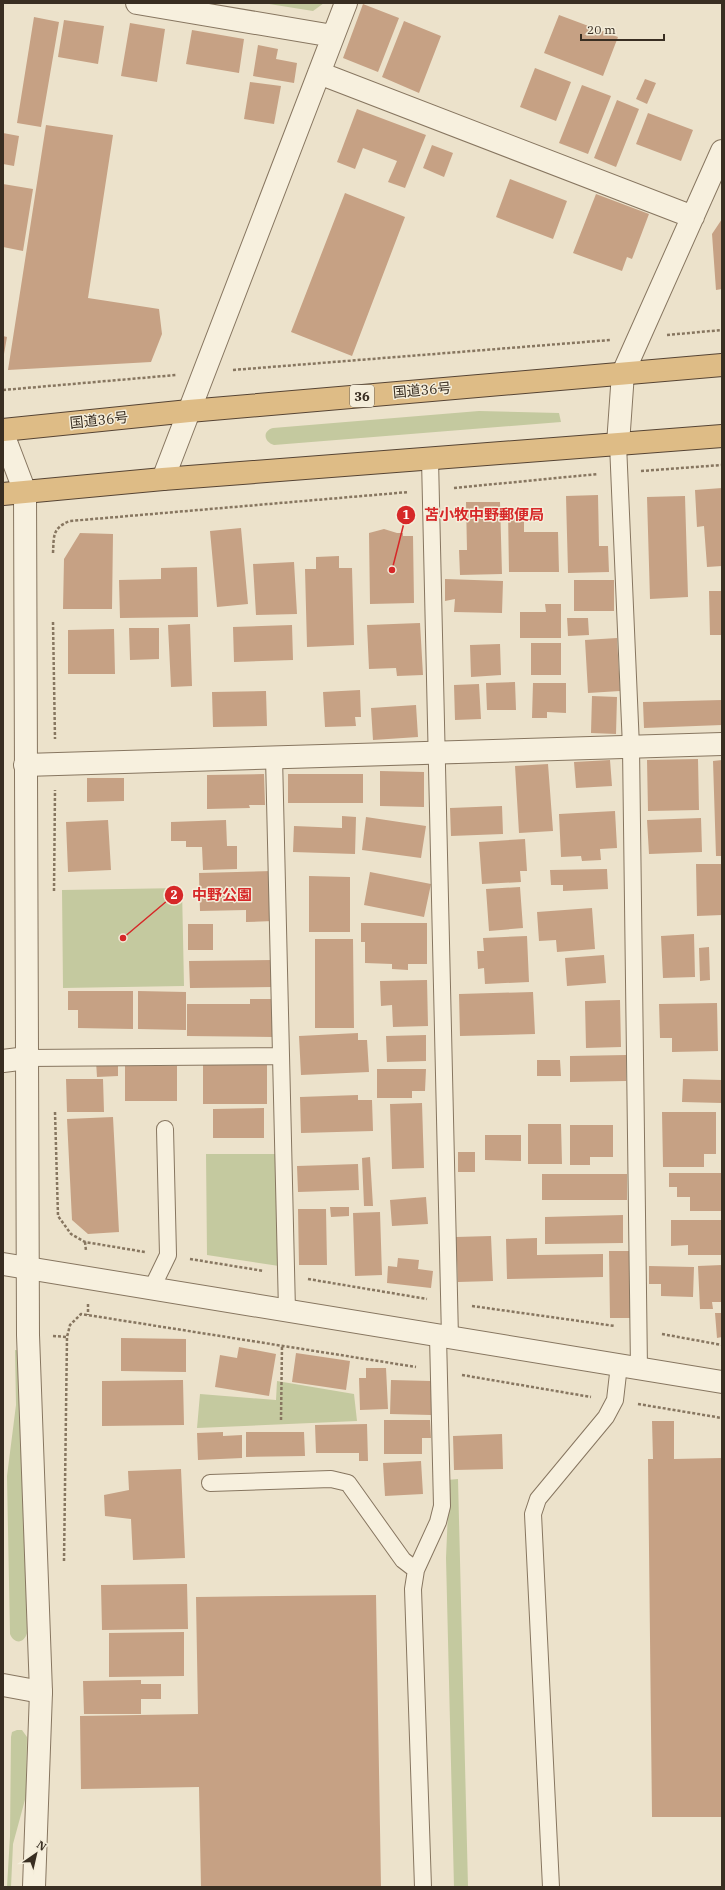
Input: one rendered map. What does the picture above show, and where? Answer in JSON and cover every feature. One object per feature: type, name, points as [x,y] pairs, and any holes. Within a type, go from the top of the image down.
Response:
[{"type":"highway","name":"国道36号","points":[[3,430],[189,411],[722,365]]},
{"type":"highway","points":[[3,494],[163,479],[430,460],[722,436]]},
{"type":"street","points":[[137,3],[333,36]]},
{"type":"street","points":[[163,479],[346,3]]},
{"type":"street","points":[[319,73],[693,217]]},
{"type":"street","points":[[618,444],[623,373],[722,151]]},
{"type":"street","points":[[3,434],[25,492],[28,1335],[41,1692],[34,1887]]},
{"type":"street","points":[[25,765],[722,744]]},
{"type":"street","points":[[3,1061],[28,1058]]},
{"type":"street","points":[[3,1264],[722,1382]]},
{"type":"street","points":[[3,1685],[41,1692]]},
{"type":"lane","points":[[551,1887],[533,1514],[538,1499],[606,1417],[629,1367],[631,747],[618,444]]},
{"type":"lane","points":[[423,1887],[413,1589],[416,1570],[438,1522],[442,1506],[444,1337],[438,752],[430,460]]},
{"type":"lane","points":[[274,757],[287,1311]]},
{"type":"lane","points":[[28,1058],[281,1056]]},
{"type":"lane","points":[[152,1288],[168,1255],[165,1129]]},
{"type":"lane","points":[[210,1483],[331,1480],[348,1484],[403,1560],[416,1570]]},
{"type":"path","points":[[3,390],[204,372],[639,338],[722,330]]},
{"type":"path","points":[[281,1420],[282,1345]]},
{"type":"green space","points":[[263,3],[324,3],[313,11]]},
{"type":"green space","points":[[479,411],[559,413],[561,422],[274,445],[266,439],[267,432],[269,429],[273,428]]},
{"type":"green space","points":[[182,888],[184,986],[63,988],[62,890]]},
{"type":"green space","points":[[206,1154],[278,1154],[279,1266],[207,1255]]},
{"type":"green space","points":[[15,1350],[22,1351],[27,1633],[26,1637],[21,1641],[14,1640],[10,1634],[7,1476],[16,1405]]},
{"type":"green space","points":[[277,1381],[354,1394],[357,1421],[197,1428],[200,1394],[276,1400]]},
{"type":"green space","points":[[458,1479],[468,1887],[454,1887],[446,1558],[448,1511],[447,1480]]},
{"type":"green space","points":[[22,1730],[27,1737],[26,1796],[13,1844],[11,1887],[7,1887],[10,1836],[11,1737],[12,1732]]},
{"type":"building","points":[[363,4],[399,18],[378,72],[343,58]]},
{"type":"building","points":[[559,15],[618,37],[603,76],[544,53]]},
{"type":"building","points":[[34,17],[59,22],[41,127],[17,123]]},
{"type":"building","points":[[64,20],[104,26],[98,64],[58,57]]},
{"type":"building","points":[[404,21],[441,36],[419,93],[382,77]]},
{"type":"building","points":[[130,23],[165,29],[157,82],[121,76]]},
{"type":"building","points":[[192,30],[244,39],[239,73],[186,64]]},
{"type":"building","points":[[258,45],[278,49],[276,59],[297,63],[294,83],[253,76]]},
{"type":"building","points":[[535,68],[571,82],[556,121],[520,107]]},
{"type":"building","points":[[645,79],[656,83],[647,104],[636,99]]},
{"type":"building","points":[[250,82],[281,86],[274,124],[244,119]]},
{"type":"building","points":[[582,85],[611,96],[588,154],[559,143]]},
{"type":"building","points":[[617,100],[639,109],[616,167],[594,158]]},
{"type":"building","points":[[357,109],[426,135],[405,188],[388,182],[397,161],[363,148],[355,169],[337,162]]},
{"type":"building","points":[[648,113],[693,130],[681,161],[636,144]]},
{"type":"building","points":[[46,125],[113,135],[88,298],[159,309],[162,334],[151,362],[8,370]]},
{"type":"building","points":[[3,133],[19,136],[14,166],[3,164]]},
{"type":"building","points":[[432,145],[453,153],[444,177],[423,168]]},
{"type":"building","points":[[510,179],[567,201],[553,239],[496,217]]},
{"type":"building","points":[[3,184],[33,189],[23,251],[3,247]]},
{"type":"building","points":[[345,193],[405,217],[352,356],[291,332]]},
{"type":"building","points":[[596,194],[649,214],[632,259],[627,257],[622,271],[573,253]]},
{"type":"building","points":[[722,219],[722,289],[716,290],[712,234]]},
{"type":"building","points":[[3,336],[7,337],[4,354],[3,354]]},
{"type":"building","points":[[722,488],[722,566],[707,567],[704,526],[697,527],[695,490]]},
{"type":"building","points":[[598,495],[599,546],[608,546],[609,572],[568,573],[566,496]]},
{"type":"building","points":[[685,496],[688,597],[650,599],[647,497]]},
{"type":"building","points":[[466,502],[500,502],[502,574],[460,575],[459,550],[467,550]]},
{"type":"building","points":[[508,511],[524,511],[524,532],[558,532],[559,572],[509,572]]},
{"type":"building","points":[[241,528],[248,604],[217,607],[210,531]]},
{"type":"building","points":[[384,529],[397,533],[403,533],[403,536],[413,536],[414,603],[370,604],[369,533]]},
{"type":"building","points":[[80,533],[113,534],[112,609],[63,609],[64,559]]},
{"type":"building","points":[[339,556],[339,568],[352,568],[354,645],[307,647],[305,569],[316,569],[316,557]]},
{"type":"building","points":[[294,562],[297,614],[256,615],[253,564]]},
{"type":"building","points":[[197,567],[198,617],[120,618],[119,580],[161,579],[161,568]]},
{"type":"building","points":[[445,579],[503,581],[502,613],[454,612],[455,599],[445,601]]},
{"type":"building","points":[[574,580],[614,580],[614,611],[574,611]]},
{"type":"building","points":[[709,591],[722,591],[722,635],[710,635]]},
{"type":"building","points":[[545,604],[561,604],[561,638],[520,638],[520,612],[546,612]]},
{"type":"building","points":[[567,618],[588,618],[589,635],[568,636]]},
{"type":"building","points":[[420,623],[423,675],[397,676],[396,668],[369,669],[367,625]]},
{"type":"building","points":[[190,624],[192,686],[171,687],[168,625]]},
{"type":"building","points":[[292,625],[293,660],[234,662],[233,627]]},
{"type":"building","points":[[129,628],[159,628],[159,659],[130,660]]},
{"type":"building","points":[[114,629],[115,674],[68,674],[68,630]]},
{"type":"building","points":[[617,638],[620,691],[588,693],[585,640]]},
{"type":"building","points":[[531,643],[561,643],[561,675],[531,675]]},
{"type":"building","points":[[500,644],[501,675],[471,677],[470,645]]},
{"type":"building","points":[[515,682],[516,710],[487,710],[486,683]]},
{"type":"building","points":[[533,683],[566,683],[566,713],[547,712],[547,718],[532,718]]},
{"type":"building","points":[[479,684],[481,719],[455,720],[454,685]]},
{"type":"building","points":[[360,690],[361,717],[355,717],[356,726],[325,727],[323,692]]},
{"type":"building","points":[[266,691],[267,726],[213,727],[212,692]]},
{"type":"building","points":[[592,696],[617,697],[616,734],[591,733]]},
{"type":"building","points":[[722,700],[722,725],[644,728],[643,702]]},
{"type":"building","points":[[416,705],[418,737],[373,740],[371,708]]},
{"type":"building","points":[[698,759],[699,810],[648,811],[647,760]]},
{"type":"building","points":[[610,760],[612,786],[576,788],[574,762]]},
{"type":"building","points":[[722,760],[722,856],[716,856],[713,761]]},
{"type":"building","points":[[548,764],[553,831],[519,833],[515,766]]},
{"type":"building","points":[[380,771],[424,772],[424,807],[380,806]]},
{"type":"building","points":[[264,774],[265,805],[249,805],[250,808],[207,809],[207,775]]},
{"type":"building","points":[[288,774],[363,774],[363,803],[288,803]]},
{"type":"building","points":[[87,778],[124,778],[124,801],[87,802]]},
{"type":"building","points":[[502,806],[503,834],[451,836],[450,808]]},
{"type":"building","points":[[615,811],[617,848],[600,849],[601,860],[582,861],[581,856],[561,857],[559,814]]},
{"type":"building","points":[[342,816],[356,817],[355,854],[293,852],[294,826],[342,828]]},
{"type":"building","points":[[366,817],[426,826],[421,858],[362,850]]},
{"type":"building","points":[[701,818],[702,852],[649,854],[647,820]]},
{"type":"building","points":[[108,820],[111,870],[68,872],[66,822]]},
{"type":"building","points":[[226,820],[227,846],[237,846],[237,869],[203,870],[202,847],[186,847],[186,841],[171,841],[171,822]]},
{"type":"building","points":[[525,839],[527,871],[520,871],[521,882],[482,884],[479,842]]},
{"type":"building","points":[[696,864],[722,864],[722,915],[697,916]]},
{"type":"building","points":[[607,869],[608,889],[563,891],[563,885],[551,885],[550,870]]},
{"type":"building","points":[[272,871],[273,921],[246,922],[246,910],[200,911],[199,873]]},
{"type":"building","points":[[370,872],[431,884],[424,917],[364,905]]},
{"type":"building","points":[[309,876],[350,877],[350,932],[309,932]]},
{"type":"building","points":[[520,887],[523,928],[489,931],[486,889]]},
{"type":"building","points":[[592,908],[595,949],[557,952],[556,940],[539,941],[537,912]]},
{"type":"building","points":[[361,923],[427,923],[427,964],[408,964],[408,970],[392,969],[392,964],[365,963],[365,942],[361,942]]},
{"type":"building","points":[[188,924],[213,924],[213,950],[188,950]]},
{"type":"building","points":[[694,934],[695,977],[663,978],[661,936]]},
{"type":"building","points":[[527,936],[529,982],[485,984],[484,968],[478,969],[477,951],[484,951],[483,938]]},
{"type":"building","points":[[315,939],[353,939],[354,1028],[315,1028]]},
{"type":"building","points":[[709,947],[710,980],[700,981],[699,948]]},
{"type":"building","points":[[604,955],[606,983],[567,986],[565,958]]},
{"type":"building","points":[[273,960],[273,987],[190,988],[189,961]]},
{"type":"building","points":[[427,980],[428,1026],[393,1027],[392,1005],[381,1006],[380,981]]},
{"type":"building","points":[[68,991],[133,991],[133,1029],[78,1028],[78,1010],[68,1010]]},
{"type":"building","points":[[138,991],[186,992],[186,1030],[138,1029]]},
{"type":"building","points":[[533,992],[535,1034],[460,1036],[459,994]]},
{"type":"building","points":[[250,999],[274,999],[274,1037],[187,1036],[187,1004],[250,1004]]},
{"type":"building","points":[[620,1000],[621,1047],[586,1048],[585,1001]]},
{"type":"building","points":[[717,1003],[718,1051],[672,1052],[672,1038],[660,1038],[659,1004]]},
{"type":"building","points":[[358,1033],[358,1040],[367,1040],[369,1072],[301,1075],[299,1036]]},
{"type":"building","points":[[426,1035],[426,1061],[387,1062],[386,1036]]},
{"type":"building","points":[[626,1055],[626,1081],[570,1082],[570,1056]]},
{"type":"building","points":[[118,1060],[118,1076],[97,1077],[96,1061]]},
{"type":"building","points":[[537,1060],[560,1060],[561,1076],[537,1076]]},
{"type":"building","points":[[203,1063],[267,1063],[267,1104],[203,1104]]},
{"type":"building","points":[[125,1066],[177,1066],[177,1101],[125,1101]]},
{"type":"building","points":[[377,1069],[426,1069],[425,1091],[412,1091],[412,1098],[377,1098]]},
{"type":"building","points":[[66,1079],[103,1079],[104,1112],[67,1112]]},
{"type":"building","points":[[683,1079],[722,1080],[722,1103],[682,1102]]},
{"type":"building","points":[[358,1095],[358,1100],[372,1100],[373,1131],[301,1133],[300,1097]]},
{"type":"building","points":[[422,1103],[424,1168],[392,1169],[390,1104]]},
{"type":"building","points":[[264,1108],[264,1138],[213,1138],[213,1109]]},
{"type":"building","points":[[662,1112],[716,1112],[716,1154],[704,1154],[704,1167],[663,1167]]},
{"type":"building","points":[[113,1117],[119,1232],[88,1234],[72,1220],[67,1119]]},
{"type":"building","points":[[528,1124],[561,1124],[562,1164],[528,1164]]},
{"type":"building","points":[[570,1125],[613,1125],[613,1157],[590,1157],[590,1165],[570,1165]]},
{"type":"building","points":[[485,1135],[521,1135],[521,1161],[485,1160]]},
{"type":"building","points":[[458,1152],[475,1152],[475,1172],[458,1172]]},
{"type":"building","points":[[370,1157],[373,1206],[364,1206],[362,1158]]},
{"type":"building","points":[[358,1164],[359,1190],[298,1192],[297,1166]]},
{"type":"building","points":[[669,1173],[722,1173],[722,1211],[690,1211],[690,1197],[677,1197],[677,1187],[669,1187]]},
{"type":"building","points":[[542,1174],[627,1174],[627,1200],[542,1200]]},
{"type":"building","points":[[426,1197],[428,1224],[392,1226],[390,1200]]},
{"type":"building","points":[[330,1207],[349,1207],[349,1216],[331,1217]]},
{"type":"building","points":[[298,1209],[326,1209],[327,1265],[299,1265]]},
{"type":"building","points":[[380,1212],[382,1275],[355,1276],[353,1213]]},
{"type":"building","points":[[623,1215],[623,1243],[545,1244],[545,1217]]},
{"type":"building","points":[[671,1220],[722,1220],[722,1255],[688,1255],[688,1245],[671,1246]]},
{"type":"building","points":[[491,1236],[493,1281],[458,1282],[456,1237]]},
{"type":"building","points":[[537,1238],[537,1255],[603,1254],[603,1277],[507,1279],[506,1239]]},
{"type":"building","points":[[609,1251],[629,1251],[631,1318],[610,1318]]},
{"type":"building","points":[[398,1258],[419,1260],[418,1269],[433,1271],[431,1288],[387,1283],[388,1266],[397,1267]]},
{"type":"building","points":[[722,1265],[722,1302],[712,1302],[713,1309],[700,1309],[698,1266]]},
{"type":"building","points":[[649,1266],[694,1267],[693,1297],[661,1296],[661,1284],[649,1284]]},
{"type":"building","points":[[715,1313],[722,1313],[722,1337],[717,1338]]},
{"type":"building","points":[[121,1338],[186,1339],[186,1372],[121,1371]]},
{"type":"building","points":[[239,1347],[276,1354],[269,1396],[215,1387],[220,1355],[237,1358]]},
{"type":"building","points":[[296,1353],[350,1361],[346,1390],[292,1382]]},
{"type":"building","points":[[366,1368],[386,1368],[388,1409],[360,1410],[359,1378],[366,1378]]},
{"type":"building","points":[[183,1380],[184,1425],[102,1426],[102,1381]]},
{"type":"building","points":[[391,1380],[431,1381],[431,1415],[390,1414]]},
{"type":"building","points":[[384,1420],[430,1420],[431,1438],[422,1438],[422,1454],[384,1454]]},
{"type":"building","points":[[652,1421],[674,1421],[674,1459],[722,1458],[722,1817],[652,1817],[648,1459],[653,1459]]},
{"type":"building","points":[[367,1424],[368,1461],[359,1461],[359,1453],[316,1453],[315,1425]]},
{"type":"building","points":[[223,1432],[223,1436],[242,1435],[242,1458],[198,1460],[197,1433]]},
{"type":"building","points":[[246,1432],[304,1432],[305,1456],[246,1457]]},
{"type":"building","points":[[502,1434],[503,1469],[454,1470],[453,1436]]},
{"type":"building","points":[[421,1461],[423,1494],[385,1496],[383,1463]]},
{"type":"building","points":[[181,1469],[185,1558],[133,1560],[131,1519],[105,1516],[104,1495],[129,1490],[128,1471]]},
{"type":"building","points":[[187,1584],[188,1629],[102,1630],[101,1585]]},
{"type":"building","points":[[376,1595],[381,1887],[201,1887],[199,1787],[81,1789],[80,1716],[198,1714],[196,1597]]},
{"type":"building","points":[[184,1632],[184,1676],[109,1677],[109,1633]]},
{"type":"building","points":[[141,1680],[141,1684],[161,1684],[161,1699],[141,1699],[141,1714],[84,1714],[83,1681]]},
{"type":"place","name":"苫小牧中野郵便局","points":[[392,570]]},
{"type":"place","name":"中野公園","points":[[123,938]]}]
